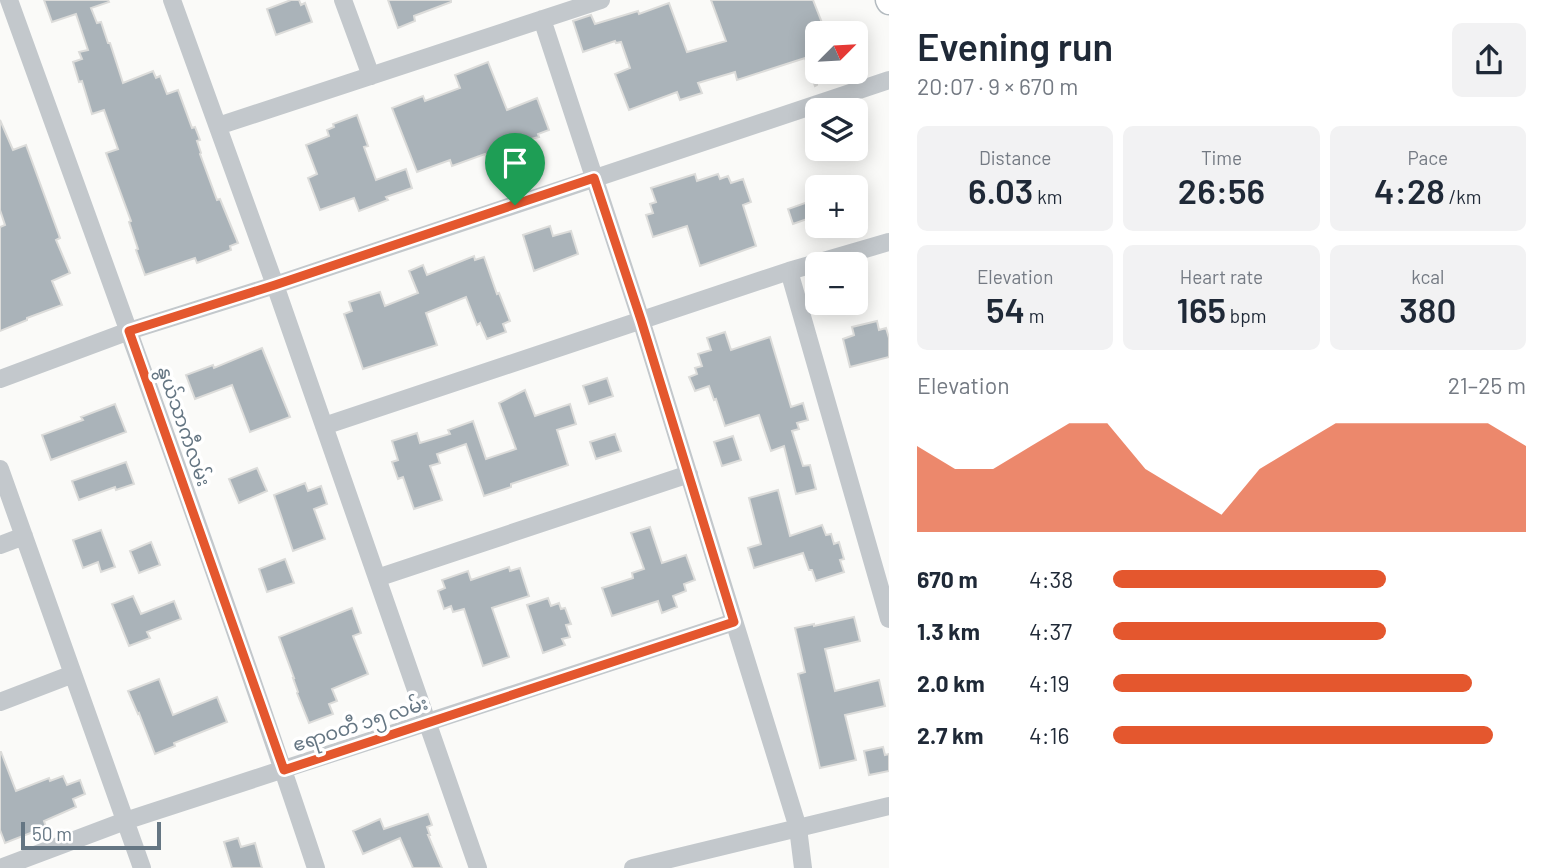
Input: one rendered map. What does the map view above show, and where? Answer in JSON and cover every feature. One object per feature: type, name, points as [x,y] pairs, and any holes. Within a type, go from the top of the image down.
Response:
[{"type":"street","name":"နွယ်သာကီလမ်း","points":[[9,0],[129,331],[316,868]]},
{"type":"street","points":[[172,0],[275,285],[478,868]]},
{"type":"street","points":[[343,0],[371,76]]},
{"type":"street","points":[[218,126],[601,0]]},
{"type":"street","points":[[542,19],[641,320],[798,828],[803,868]]},
{"type":"street","points":[[0,379],[129,331],[275,285],[889,80]]},
{"type":"street","points":[[324,426],[789,271],[889,242]]},
{"type":"street","points":[[789,271],[889,619]]},
{"type":"street","points":[[0,469],[142,868]]},
{"type":"street","points":[[377,578],[689,474]]},
{"type":"street","points":[[0,545],[24,536]]},
{"type":"street","name":"ဧရာဝတီ ၁၅ လမ်း","points":[[0,868],[125,821],[734,622]]},
{"type":"street","points":[[0,702],[73,674]]},
{"type":"street","points":[[633,868],[889,806]]},
{"type":"building","points":[[44,0],[108,0],[109,2],[91,8],[97,23],[101,22],[110,43],[123,83],[153,71],[156,78],[160,76],[167,94],[178,90],[192,128],[195,127],[200,140],[197,141],[200,154],[217,200],[220,199],[238,243],[230,246],[231,250],[197,263],[195,258],[145,275],[136,250],[138,249],[129,222],[131,221],[106,153],[118,149],[104,110],[92,114],[73,62],[82,59],[79,52],[88,50],[76,14],[52,22]]},
{"type":"building","points":[[291,0],[299,0],[301,5],[305,3],[312,22],[276,35],[267,9]]},
{"type":"building","points":[[388,0],[451,2],[414,16],[415,21],[398,28]]},
{"type":"building","points":[[711,0],[813,0],[821,21],[805,21],[805,58],[737,80],[735,72],[698,83],[702,93],[680,100],[677,92],[629,110],[615,74],[630,68],[621,42],[615,41],[583,52],[573,21],[591,15],[595,24],[638,11],[639,14],[669,3],[687,52],[726,41]]},
{"type":"building","points":[[488,62],[507,110],[537,98],[549,130],[531,139],[534,146],[493,162],[490,154],[485,154],[452,166],[450,160],[417,172],[392,108],[423,96],[425,101],[460,88],[455,75]]},
{"type":"building","points":[[357,115],[368,146],[364,147],[376,180],[406,169],[412,188],[359,211],[354,198],[320,210],[308,178],[317,174],[306,145],[329,136],[327,130],[334,127],[333,124]]},
{"type":"building","points":[[0,120],[13,150],[26,145],[60,238],[56,240],[70,273],[52,281],[62,305],[0,331],[0,227],[5,225],[0,210]]},
{"type":"building","points":[[695,174],[697,181],[718,174],[720,179],[728,176],[731,183],[743,179],[751,202],[743,205],[756,246],[700,266],[687,226],[653,237],[646,215],[653,213],[650,204],[656,202],[651,188]]},
{"type":"building","points":[[805,203],[805,220],[793,224],[788,209]]},
{"type":"building","points":[[550,226],[553,236],[571,231],[578,254],[534,271],[523,235]]},
{"type":"building","points":[[474,256],[475,260],[484,257],[510,321],[503,324],[506,332],[487,339],[480,323],[477,325],[466,297],[426,313],[437,345],[363,369],[344,314],[352,311],[349,302],[380,292],[385,306],[418,293],[409,271],[423,265],[427,275]]},
{"type":"building","points":[[877,321],[879,330],[886,328],[889,357],[850,367],[843,339],[854,335],[852,327]]},
{"type":"building","points":[[725,332],[731,350],[770,337],[791,407],[803,403],[808,420],[797,423],[799,429],[792,431],[803,466],[810,465],[816,489],[796,494],[784,446],[771,451],[759,415],[725,426],[709,386],[695,391],[689,377],[697,374],[695,368],[702,366],[698,354],[711,350],[707,338]]},
{"type":"building","points":[[262,348],[290,417],[250,432],[232,385],[195,399],[186,375],[213,365],[214,368]]},
{"type":"building","points":[[607,378],[613,396],[589,404],[583,386]]},
{"type":"building","points":[[525,390],[535,416],[570,404],[576,424],[557,430],[568,465],[484,496],[466,444],[437,454],[440,463],[430,466],[442,500],[414,509],[403,477],[398,479],[392,462],[398,460],[392,441],[417,433],[420,443],[450,434],[448,430],[473,421],[486,459],[516,449],[499,403]]},
{"type":"building","points":[[115,404],[126,432],[51,460],[42,435],[83,420],[81,417]]},
{"type":"building","points":[[615,434],[621,451],[596,459],[590,442]]},
{"type":"building","points":[[733,436],[741,460],[722,466],[714,442]]},
{"type":"building","points":[[126,462],[134,484],[116,490],[115,487],[79,500],[72,481]]},
{"type":"building","points":[[257,468],[267,491],[239,503],[229,479]]},
{"type":"building","points":[[305,483],[308,491],[321,486],[327,504],[314,509],[325,539],[293,551],[274,495]]},
{"type":"building","points":[[778,490],[790,536],[822,525],[826,535],[831,534],[834,544],[839,542],[844,559],[840,560],[844,572],[816,581],[803,553],[754,568],[748,548],[761,544],[749,498]]},
{"type":"building","points":[[650,527],[662,563],[686,555],[695,580],[684,584],[686,591],[673,596],[677,607],[662,613],[658,601],[612,616],[602,588],[633,578],[632,573],[644,569],[631,533]]},
{"type":"building","points":[[101,530],[115,567],[101,572],[98,562],[83,568],[73,540]]},
{"type":"building","points":[[151,542],[160,565],[139,573],[130,551]]},
{"type":"building","points":[[285,559],[294,583],[267,592],[259,569]]},
{"type":"building","points":[[509,567],[510,571],[520,568],[529,596],[492,608],[509,657],[483,666],[464,609],[453,612],[451,606],[444,609],[438,591],[445,588],[442,580],[468,571],[471,580]]},
{"type":"building","points":[[133,596],[141,614],[174,601],[181,619],[147,632],[150,638],[129,646],[112,604]]},
{"type":"building","points":[[548,598],[551,606],[559,603],[561,609],[565,608],[571,624],[566,625],[570,637],[562,639],[565,645],[543,653],[527,605]]},
{"type":"building","points":[[352,608],[361,633],[353,636],[368,674],[332,689],[337,701],[329,704],[333,714],[309,723],[279,637]]},
{"type":"building","points":[[854,617],[860,641],[825,649],[835,691],[879,680],[885,706],[845,715],[856,760],[820,768],[798,674],[805,672],[795,628]]},
{"type":"building","points":[[159,679],[173,715],[217,697],[227,722],[174,743],[175,746],[155,754],[128,691]]},
{"type":"building","points":[[883,747],[885,755],[889,754],[889,771],[869,775],[864,751]]},
{"type":"building","points":[[0,752],[16,791],[49,778],[50,781],[63,776],[67,785],[80,780],[85,794],[73,799],[76,807],[44,821],[46,827],[5,843],[0,830]]},
{"type":"building","points":[[428,814],[432,825],[427,827],[428,835],[442,868],[413,868],[400,838],[363,854],[353,831],[380,819],[384,829]]},
{"type":"building","points":[[238,838],[241,847],[255,843],[262,868],[232,868],[224,842]]},
{"type":"route","points":[[594,178],[641,320],[734,622],[284,770],[129,331],[515,205],[594,178]]}]
